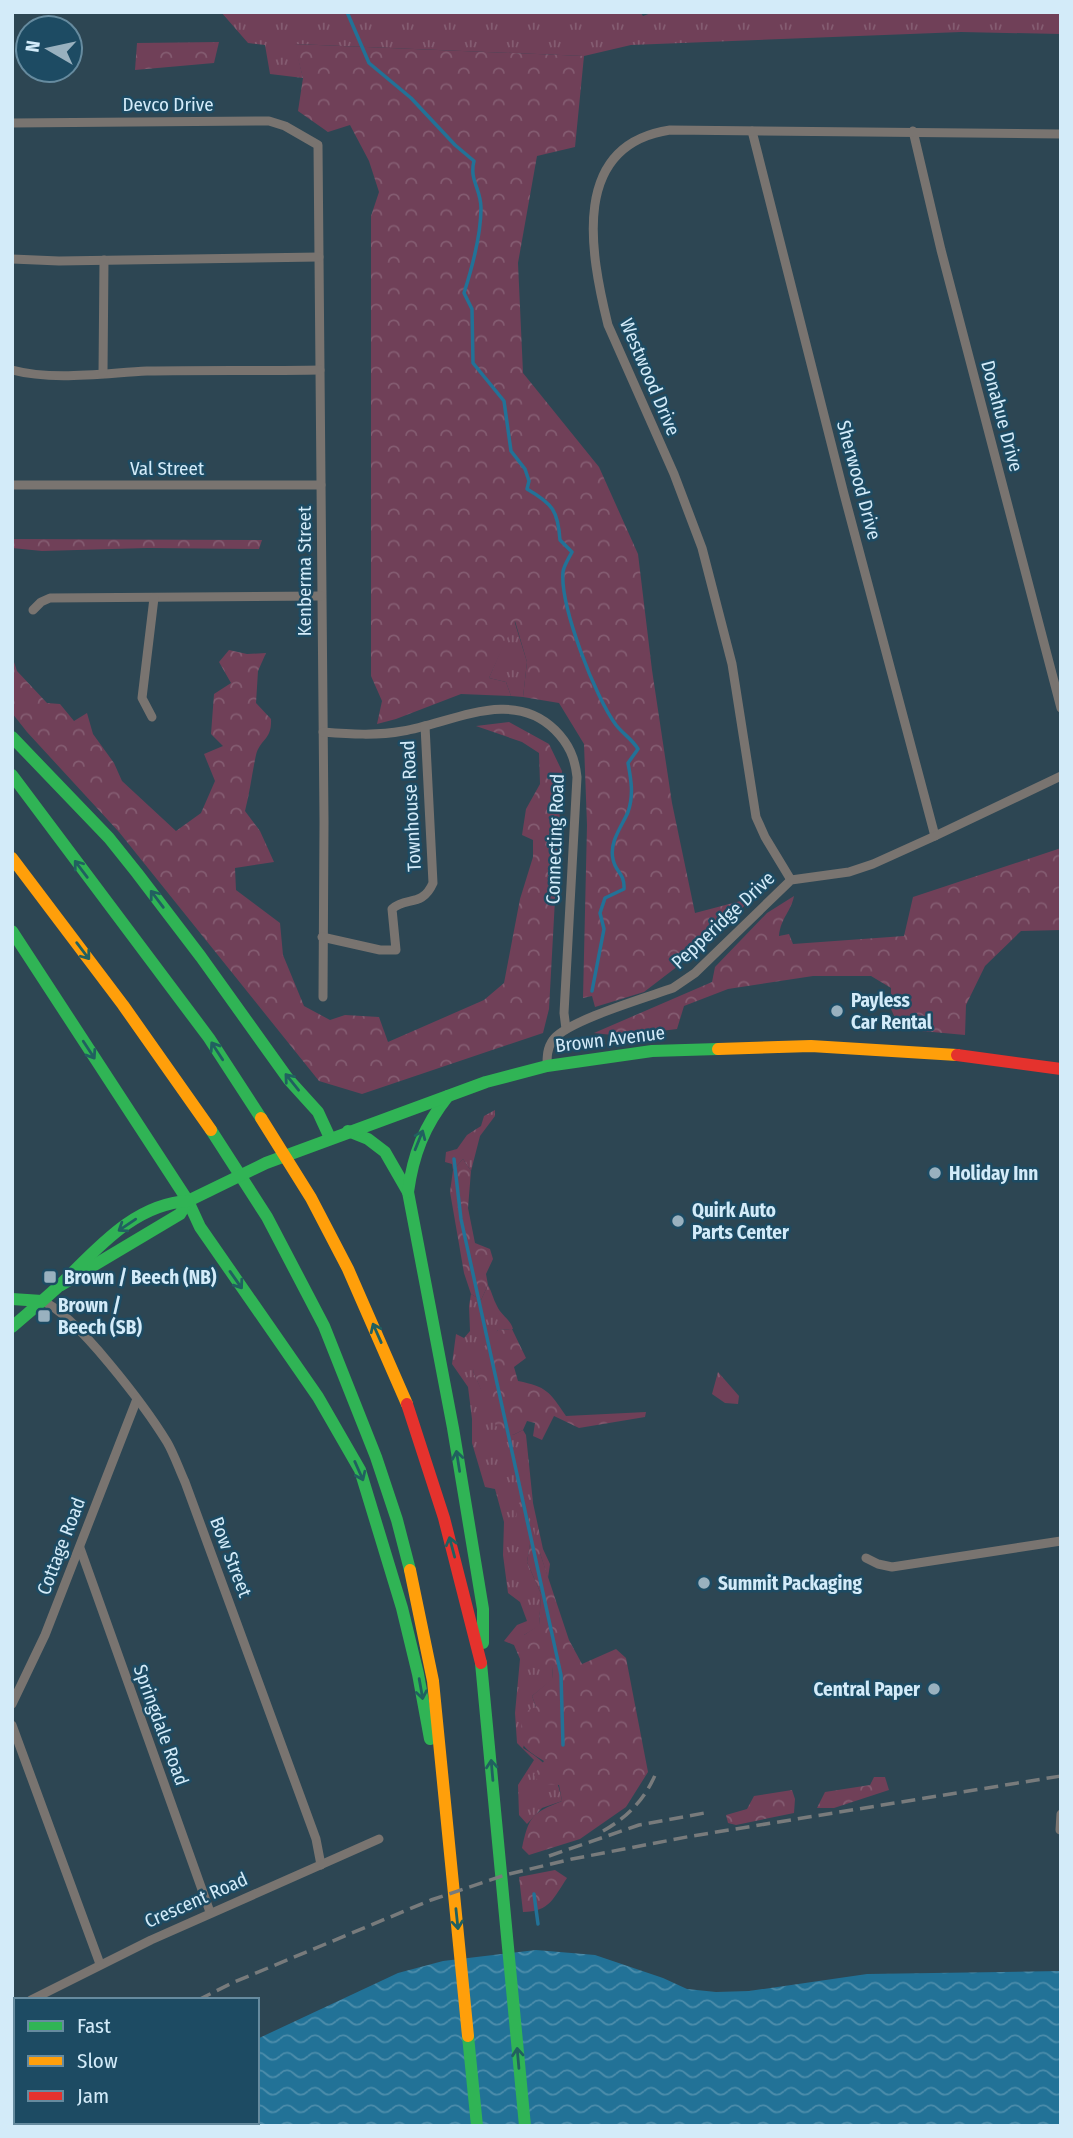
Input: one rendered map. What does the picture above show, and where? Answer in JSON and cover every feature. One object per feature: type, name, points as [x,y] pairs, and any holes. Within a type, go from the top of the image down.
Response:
[{"type":"main road","points":[[12,737],[109,838],[137,873],[289,1080],[318,1112],[330,1138]]},
{"type":"main road","points":[[12,775],[209,1038],[311,1198],[348,1269],[406,1400],[444,1518],[484,1674]]},
{"type":"main road","points":[[12,858],[123,1004],[212,1131],[267,1217],[324,1326],[372,1447],[397,1520],[414,1585],[433,1681],[477,2126]]},
{"type":"main road","points":[[12,931],[188,1201],[200,1227],[318,1397],[359,1470],[402,1608],[445,1803]]},
{"type":"main road","name":"Brown Avenue","points":[[61,1285],[180,1214],[188,1201],[266,1163],[486,1082],[547,1066],[652,1051],[811,1046],[934,1052],[1061,1069]]},
{"type":"main road","points":[[408,1192],[416,1145],[425,1125],[448,1096]]},
{"type":"main road","points":[[348,1131],[369,1139],[385,1152],[408,1192],[443,1376],[483,1609],[484,1674],[525,2126]]},
{"type":"main road","name":"Brown Avenue","points":[[12,1327],[61,1285],[101,1244],[128,1224],[162,1203],[174,1199],[188,1201]]},
{"type":"main road","points":[[12,1300],[42,1301]]},
{"type":"street","name":"Devco Drive","points":[[12,122],[269,121],[285,126],[318,145]]},
{"type":"street","name":"Westwood Drive","points":[[792,880],[765,837],[756,817],[732,664],[702,548],[674,474],[608,325],[597,271],[593,219],[596,193],[607,169],[622,148],[633,140],[670,130],[1061,134]]},
{"type":"street","name":"Sherwood Drive","points":[[752,131],[935,836]]},
{"type":"street","name":"Donahue Drive","points":[[913,131],[941,250],[1061,708]]},
{"type":"street","name":"Kenberma Street","points":[[318,145],[323,997]]},
{"type":"street","points":[[12,259],[319,257]]},
{"type":"street","points":[[103,373],[104,260]]},
{"type":"street","points":[[12,370],[39,375],[320,370]]},
{"type":"street","name":"Val Street","points":[[12,485],[321,485]]},
{"type":"street","points":[[33,610],[50,598],[321,596]]},
{"type":"street","points":[[152,716],[142,698],[154,598]]},
{"type":"street","name":"Connecting Road","points":[[323,732],[375,734],[425,726],[492,710],[518,710],[541,718],[550,725],[572,752],[578,785],[564,1013],[566,1028]]},
{"type":"street","name":"Townhouse Road","points":[[322,937],[380,950],[396,950],[392,909],[399,904],[417,901],[433,883],[425,726]]},
{"type":"street","name":"Pepperidge Drive","points":[[566,1028],[673,988],[695,974],[792,880],[849,872],[935,836],[1061,776]]},
{"type":"street","points":[[547,1066],[548,1049],[554,1038],[566,1028]]},
{"type":"street","name":"Bow Street","points":[[42,1301],[61,1312],[137,1399],[169,1445],[303,1802],[316,1839],[321,1865]]},
{"type":"street","name":"Cottage Road","points":[[12,1704],[45,1635],[137,1399]]},
{"type":"street","points":[[866,1558],[892,1567],[1061,1541]]},
{"type":"street","name":"Springdale Road","points":[[80,1549],[210,1912]]},
{"type":"street","points":[[12,1725],[100,1964]]},
{"type":"street","points":[[1060,1830],[1061,1814]]},
{"type":"street","name":"Crescent Road","points":[[35,1998],[210,1912],[379,1839]]},
{"type":"green space","points":[[221,12],[640,12],[643,16],[654,12],[1061,12],[1061,34],[961,32],[631,45],[584,56],[295,44],[303,78],[270,74],[265,45],[248,43]]},
{"type":"green space","points":[[219,42],[214,63],[135,70],[137,43]]},
{"type":"green space","points":[[294,44],[584,56],[575,147],[537,156],[518,263],[523,373],[599,467],[638,554],[672,803],[695,913],[752,898],[708,943],[644,992],[595,1007],[592,996],[583,998],[587,825],[584,744],[559,703],[523,697],[527,662],[515,621],[489,678],[506,682],[511,696],[461,694],[377,724],[382,701],[371,676],[371,216],[379,192],[369,161],[350,125],[328,132],[298,111],[303,78]]},
{"type":"green space","points":[[12,539],[262,540],[259,549],[42,551],[12,548]]},
{"type":"green space","points":[[514,620],[527,662],[523,697],[511,696],[506,682],[489,678]]},
{"type":"green space","points":[[229,650],[247,654],[266,653],[258,671],[256,703],[271,719],[270,731],[256,755],[245,811],[260,831],[274,862],[235,868],[236,890],[280,923],[283,955],[304,1006],[330,1020],[345,1015],[379,1017],[388,1042],[484,1000],[504,983],[520,899],[533,857],[533,840],[522,835],[526,809],[540,784],[539,753],[522,742],[476,726],[509,722],[549,744],[562,771],[549,1009],[543,1033],[362,1094],[319,1081],[119,832],[12,713],[12,656],[17,671],[47,703],[60,704],[74,721],[87,713],[93,734],[114,763],[122,781],[176,831],[201,813],[215,781],[204,754],[223,746],[211,734],[214,694],[231,683],[219,662]]},
{"type":"green space","points":[[1061,848],[1061,930],[1021,931],[985,966],[966,1005],[965,1035],[900,1029],[891,1009],[891,988],[871,976],[813,976],[728,989],[684,1006],[677,1029],[622,1036],[594,1033],[712,982],[715,967],[767,913],[794,896],[779,936],[789,934],[793,944],[904,936],[913,897]]},
{"type":"green space","points":[[495,1110],[495,1116],[480,1136],[471,1171],[463,1159],[453,1170],[452,1164],[445,1162],[446,1152],[457,1149],[467,1135],[481,1126],[484,1116]]},
{"type":"green space","points":[[463,1159],[471,1171],[468,1208],[475,1243],[490,1249],[493,1259],[486,1274],[488,1285],[481,1300],[471,1294],[464,1273],[450,1192],[453,1170]]},
{"type":"green space","points":[[488,1285],[499,1309],[513,1329],[498,1330],[473,1371],[481,1389],[513,1435],[523,1430],[526,1435],[533,1503],[543,1549],[550,1564],[548,1578],[540,1553],[530,1544],[527,1562],[541,1594],[539,1626],[524,1635],[552,1667],[553,1679],[532,1696],[536,1707],[523,1748],[550,1770],[562,1801],[542,1808],[527,1824],[519,1815],[518,1785],[534,1760],[517,1743],[515,1713],[520,1659],[514,1645],[504,1641],[517,1625],[527,1621],[520,1602],[508,1593],[503,1555],[504,1522],[495,1489],[485,1487],[472,1443],[468,1387],[452,1364],[456,1334],[464,1338],[470,1331],[471,1294],[481,1300]]},
{"type":"green space","points":[[512,1329],[526,1358],[514,1367],[518,1381],[547,1391],[566,1416],[646,1412],[645,1417],[579,1428],[554,1416],[542,1440],[533,1436],[535,1423],[527,1421],[523,1430],[513,1435],[496,1426],[473,1371],[479,1353],[498,1330]]},
{"type":"green space","points":[[718,1372],[739,1396],[738,1404],[725,1403],[712,1394]]},
{"type":"green space","points":[[524,1498],[569,1640],[582,1664],[616,1649],[626,1658],[648,1772],[626,1807],[580,1839],[529,1855],[522,1848],[533,1817],[562,1801],[559,1785],[540,1784],[534,1775],[544,1761],[524,1746],[521,1737],[524,1712],[536,1707],[532,1696],[553,1678],[552,1667],[534,1668],[519,1650],[524,1635],[539,1625],[541,1594],[527,1562],[530,1544],[515,1526],[518,1504]]},
{"type":"green space","points":[[874,1777],[885,1777],[889,1790],[834,1808],[817,1808],[825,1792],[870,1785]]},
{"type":"green space","points":[[792,1790],[795,1799],[794,1813],[736,1825],[728,1823],[726,1815],[747,1809],[754,1796]]},
{"type":"green space","points":[[555,1870],[567,1878],[554,1897],[539,1909],[523,1912],[519,1877]]},
{"type":"water","points":[[536,1950],[595,1955],[687,1989],[716,1992],[749,1991],[867,1974],[1061,1971],[1061,2126],[113,2126],[259,2124],[259,2038],[398,1973],[443,1961]]},
{"type":"waterway","points":[[347,12],[369,63],[411,98],[455,145],[474,161],[473,174],[481,218],[476,251],[464,293],[472,309],[473,363],[504,401],[511,451],[525,469],[529,481],[527,489],[543,499],[552,509],[558,522],[560,540],[572,552],[563,572],[564,587],[580,651],[608,712],[638,749],[628,763],[630,806],[617,834],[612,853],[623,879],[624,889],[605,898],[600,913],[604,929],[592,991]]},
{"type":"waterway","points":[[454,1159],[461,1219],[561,1675],[563,1745]]},
{"type":"waterway","points":[[534,1894],[538,1924]]},
{"type":"railway","points":[[603,1831],[635,1806],[656,1773]]},
{"type":"railway","points":[[202,1998],[431,1900],[505,1875],[692,1836],[1061,1776]]},
{"type":"railway","points":[[549,1856],[639,1825],[710,1812]]},
{"type":"traffic: fast","points":[[12,737],[109,838],[137,873],[289,1080],[318,1112],[330,1138]]},
{"type":"traffic: fast","points":[[12,775],[209,1038],[261,1118]]},
{"type":"traffic: fast","points":[[12,931],[188,1201],[200,1227],[318,1397],[360,1470],[402,1608],[430,1739]]},
{"type":"traffic: fast","points":[[61,1285],[180,1214],[188,1201],[266,1163],[486,1082],[547,1066],[652,1051],[718,1049]]},
{"type":"traffic: fast","points":[[408,1192],[421,1141],[432,1118],[448,1096]]},
{"type":"traffic: fast","points":[[211,1130],[267,1217],[324,1326],[376,1457],[410,1570]]},
{"type":"traffic: fast","points":[[348,1131],[368,1139],[385,1152],[408,1192],[453,1428],[483,1609],[483,1643]]},
{"type":"traffic: fast","points":[[12,1327],[103,1243],[134,1219],[150,1210],[188,1201]]},
{"type":"traffic: fast","points":[[12,1299],[42,1301]]},
{"type":"traffic: fast","points":[[481,1663],[525,2126]]},
{"type":"traffic: fast","points":[[468,2036],[477,2126]]},
{"type":"traffic: slow","points":[[12,858],[123,1005],[211,1130]]},
{"type":"traffic: slow","points":[[718,1049],[811,1046],[957,1055]]},
{"type":"traffic: slow","points":[[261,1118],[311,1198],[348,1269],[407,1404]]},
{"type":"traffic: slow","points":[[410,1570],[433,1681],[468,2036]]},
{"type":"traffic: jam","points":[[957,1055],[1061,1069]]},
{"type":"traffic: jam","points":[[407,1404],[444,1518],[481,1663]]},
{"type":"place","name":"Payless Car Rental","points":[[837,1011]]},
{"type":"place","name":"Holiday Inn","points":[[935,1173]]},
{"type":"place","name":"Quirk Auto Parts Center","points":[[678,1221]]},
{"type":"place","name":"Brown / Beech (NB)","points":[[50,1277]]},
{"type":"place","name":"Brown / Beech (SB)","points":[[44,1316]]},
{"type":"place","name":"Summit Packaging","points":[[704,1583]]},
{"type":"place","name":"Central Paper","points":[[934,1689]]}]
